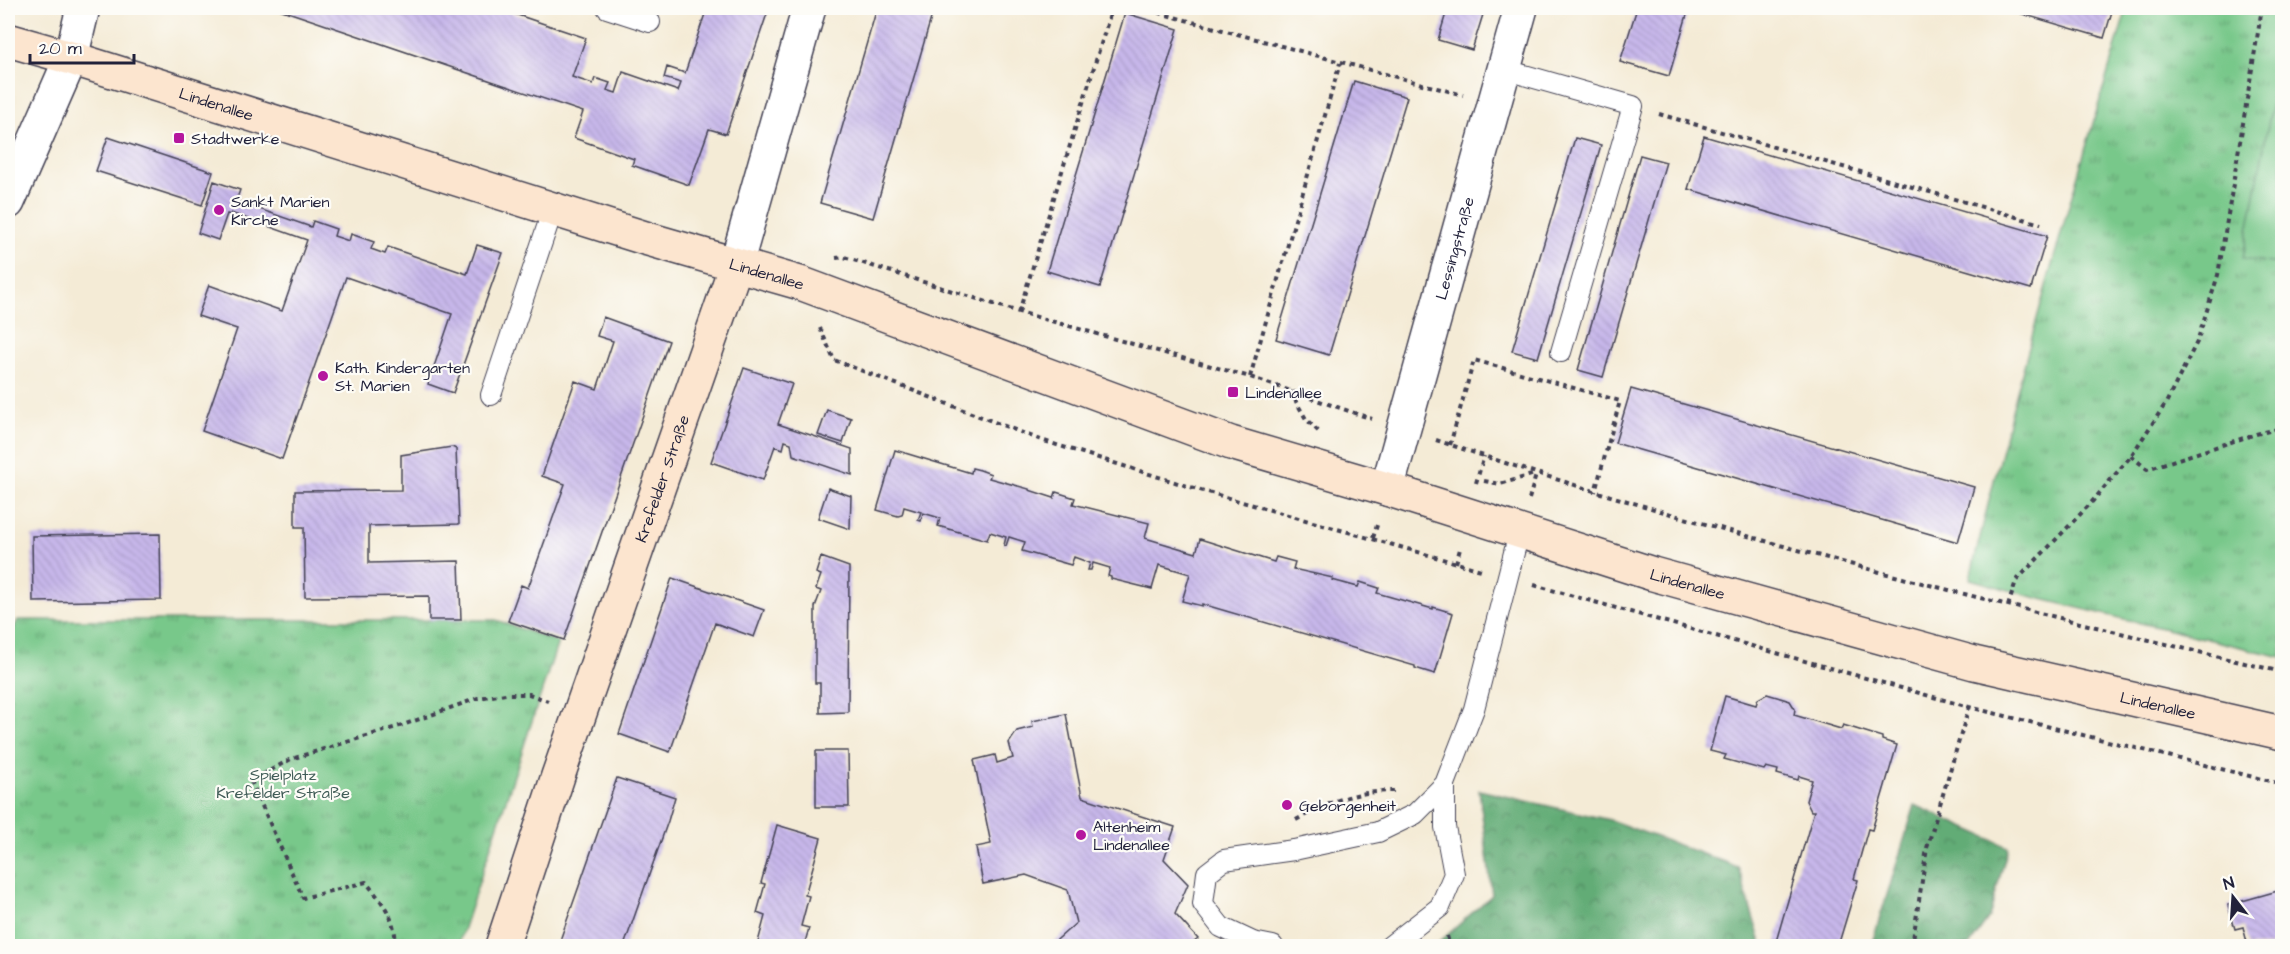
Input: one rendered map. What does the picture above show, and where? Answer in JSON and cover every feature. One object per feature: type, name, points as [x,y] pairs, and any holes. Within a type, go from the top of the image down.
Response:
[{"type":"street","points":[[8,202],[71,58],[83,8]]},
{"type":"street","name":"Krefelder Straße","points":[[502,946],[580,711],[736,265],[809,8]]},
{"type":"street","name":"Lessingstraße","points":[[1387,489],[1521,8]]},
{"type":"street","name":"Lindenallee","points":[[8,40],[800,283],[1231,443],[1387,489],[1653,574],[1974,663],[2283,733]]},
{"type":"lane","points":[[607,8],[650,22]]},
{"type":"lane","points":[[1503,69],[1633,106],[1561,352]]},
{"type":"lane","points":[[491,395],[553,209]]},
{"type":"lane","points":[[1390,946],[1440,907],[1454,874],[1444,827],[1445,784],[1474,709],[1519,533]]},
{"type":"lane","points":[[1273,946],[1253,942],[1221,927],[1203,904],[1207,873],[1224,860],[1294,850],[1378,832],[1415,814],[1445,784]]},
{"type":"path","points":[[1019,312],[1112,8]]},
{"type":"path","points":[[1141,8],[1493,103]]},
{"type":"path","points":[[2008,606],[2016,581],[2091,503],[2131,456],[2166,404],[2197,342],[2218,275],[2262,8]]},
{"type":"path","points":[[1250,377],[1340,63]]},
{"type":"path","points":[[1633,106],[2041,224]]},
{"type":"path","points":[[833,258],[844,258],[1019,312],[1250,377],[1290,391]]},
{"type":"path","points":[[1450,445],[1474,360],[1620,401],[1595,492]]},
{"type":"path","points":[[2131,456],[2147,469],[2256,434],[2283,428]]},
{"type":"path","points":[[1536,474],[1836,561],[2008,606],[2283,672]]},
{"type":"path","points":[[396,946],[396,931],[389,911],[366,882],[303,898],[251,781],[291,759],[403,725],[478,698],[529,694],[580,711]]},
{"type":"path","points":[[1912,946],[1927,848],[1969,707]]},
{"type":"green space","points":[[2127,8],[2282,8],[2282,657],[2037,598],[1970,579],[2025,363]]},
{"type":"green space","points":[[2276,83],[2282,84],[2282,265],[2243,258]]},
{"type":"green space","name":"Spielplatz Krefelder Straße","points":[[18,620],[496,620],[558,642],[458,946],[8,946],[8,641]]},
{"type":"green space","points":[[1479,790],[1610,820],[1738,867],[1762,946],[1435,946],[1492,895]]},
{"type":"green space","points":[[1915,805],[2008,847],[1989,918],[1969,946],[1871,946]]},
{"type":"building","points":[[276,8],[497,8],[586,38],[572,77],[593,84],[595,78],[610,83],[607,90],[616,93],[623,72],[678,91],[681,83],[664,78],[667,67],[685,73],[707,8],[769,8],[726,134],[709,129],[689,185],[632,165],[634,159],[574,138],[583,112]]},
{"type":"building","points":[[877,8],[934,8],[873,218],[820,203]]},
{"type":"building","points":[[1440,8],[1485,8],[1472,50],[1438,40],[1447,10]]},
{"type":"building","points":[[1637,8],[1689,8],[1669,76],[1620,62]]},
{"type":"building","points":[[2002,8],[2113,8],[2104,38]]},
{"type":"building","points":[[1125,13],[1178,29],[1100,287],[1047,271]]},
{"type":"building","points":[[1354,81],[1407,97],[1329,355],[1276,339]]},
{"type":"building","points":[[1704,136],[2047,236],[2031,289],[1688,189]]},
{"type":"building","points":[[108,137],[213,172],[202,205],[96,171]]},
{"type":"building","points":[[1575,138],[1601,145],[1538,358],[1512,351]]},
{"type":"building","points":[[1640,155],[1666,162],[1603,377],[1578,370]]},
{"type":"building","points":[[214,181],[240,190],[236,201],[311,227],[313,221],[336,229],[334,236],[349,241],[351,234],[374,242],[371,249],[385,254],[388,247],[467,274],[477,245],[503,253],[453,393],[428,384],[452,314],[346,277],[282,459],[202,431],[237,329],[198,316],[209,285],[282,311],[307,240],[231,213],[231,215],[227,214],[218,240],[198,233]]},
{"type":"building","points":[[603,317],[669,341],[564,640],[508,621],[521,585],[528,588],[565,484],[542,476],[575,381],[597,389],[613,341],[597,336]]},
{"type":"building","points":[[744,368],[792,384],[778,424],[852,449],[852,475],[793,455],[791,443],[785,441],[783,449],[775,446],[763,480],[711,462]]},
{"type":"building","points":[[1631,389],[1974,487],[1958,542],[1615,443]]},
{"type":"building","points":[[827,410],[851,418],[843,443],[818,435]]},
{"type":"building","points":[[452,447],[456,449],[459,524],[369,526],[369,563],[459,561],[461,620],[429,620],[429,596],[305,597],[304,527],[295,527],[295,491],[401,490],[401,455]]},
{"type":"building","points":[[895,450],[971,473],[972,468],[980,470],[991,474],[989,478],[1054,498],[1056,492],[1075,498],[1073,504],[1149,523],[1145,538],[1196,553],[1200,539],[1274,562],[1276,557],[1295,562],[1293,569],[1333,578],[1332,580],[1358,587],[1360,582],[1379,588],[1377,593],[1453,613],[1435,674],[1415,668],[1415,666],[1202,604],[1202,606],[1182,601],[1190,574],[1159,565],[1152,589],[1111,579],[1108,576],[1110,568],[1093,563],[1091,570],[1088,570],[1090,563],[1074,557],[1071,565],[1022,551],[1025,542],[1009,537],[1006,546],[1004,545],[1006,537],[990,532],[987,540],[938,526],[940,518],[923,513],[921,521],[918,520],[921,512],[904,507],[902,515],[898,516],[877,510]]},
{"type":"building","points":[[828,488],[851,496],[850,529],[818,518]]},
{"type":"building","points":[[160,534],[161,600],[33,602],[32,536]]},
{"type":"building","points":[[821,557],[849,567],[848,712],[820,713],[820,683],[815,683],[815,607],[821,591],[816,589],[821,575],[816,573]]},
{"type":"building","points":[[672,578],[764,610],[754,637],[715,623],[670,752],[619,734]]},
{"type":"building","points":[[1767,694],[1790,701],[1795,709],[1794,715],[1841,729],[1843,725],[1882,737],[1882,740],[1897,745],[1872,830],[1868,829],[1854,879],[1858,880],[1838,946],[1775,945],[1814,811],[1811,811],[1806,801],[1812,780],[1799,776],[1798,780],[1777,774],[1778,770],[1766,767],[1764,770],[1724,759],[1726,755],[1710,751],[1725,696],[1756,705],[1758,699]]},
{"type":"building","name":"Altenheim Lindenallee","points":[[1066,714],[1082,797],[1175,827],[1164,859],[1188,884],[1175,914],[1198,939],[1189,946],[1050,946],[1076,923],[1068,890],[1026,875],[983,884],[976,847],[991,844],[974,760],[995,755],[997,763],[1013,758],[1009,743],[1017,731],[1033,727],[1032,721]]},
{"type":"building","points":[[816,751],[848,751],[849,807],[816,807]]},
{"type":"building","points":[[617,778],[675,797],[668,821],[624,946],[558,946]]},
{"type":"building","points":[[777,825],[821,838],[805,895],[809,896],[801,926],[809,928],[804,946],[757,946],[765,916],[757,913],[765,884],[761,883]]},
{"type":"building","points":[[2281,890],[2282,946],[2248,946],[2243,927],[2235,929],[2228,905]]},
{"type":"place","name":"Stadtwerke","points":[[179,138]]},
{"type":"place","name":"Sankt Marien Kirche","points":[[219,210]]},
{"type":"place","name":"Kath. Kindergarten St. Marien","points":[[323,376]]},
{"type":"place","name":"Lindenallee","points":[[1233,392]]},
{"type":"place","name":"Geborgenheit","points":[[1287,805]]},
{"type":"place","name":"Altenheim Lindenallee","points":[[1081,835]]}]
